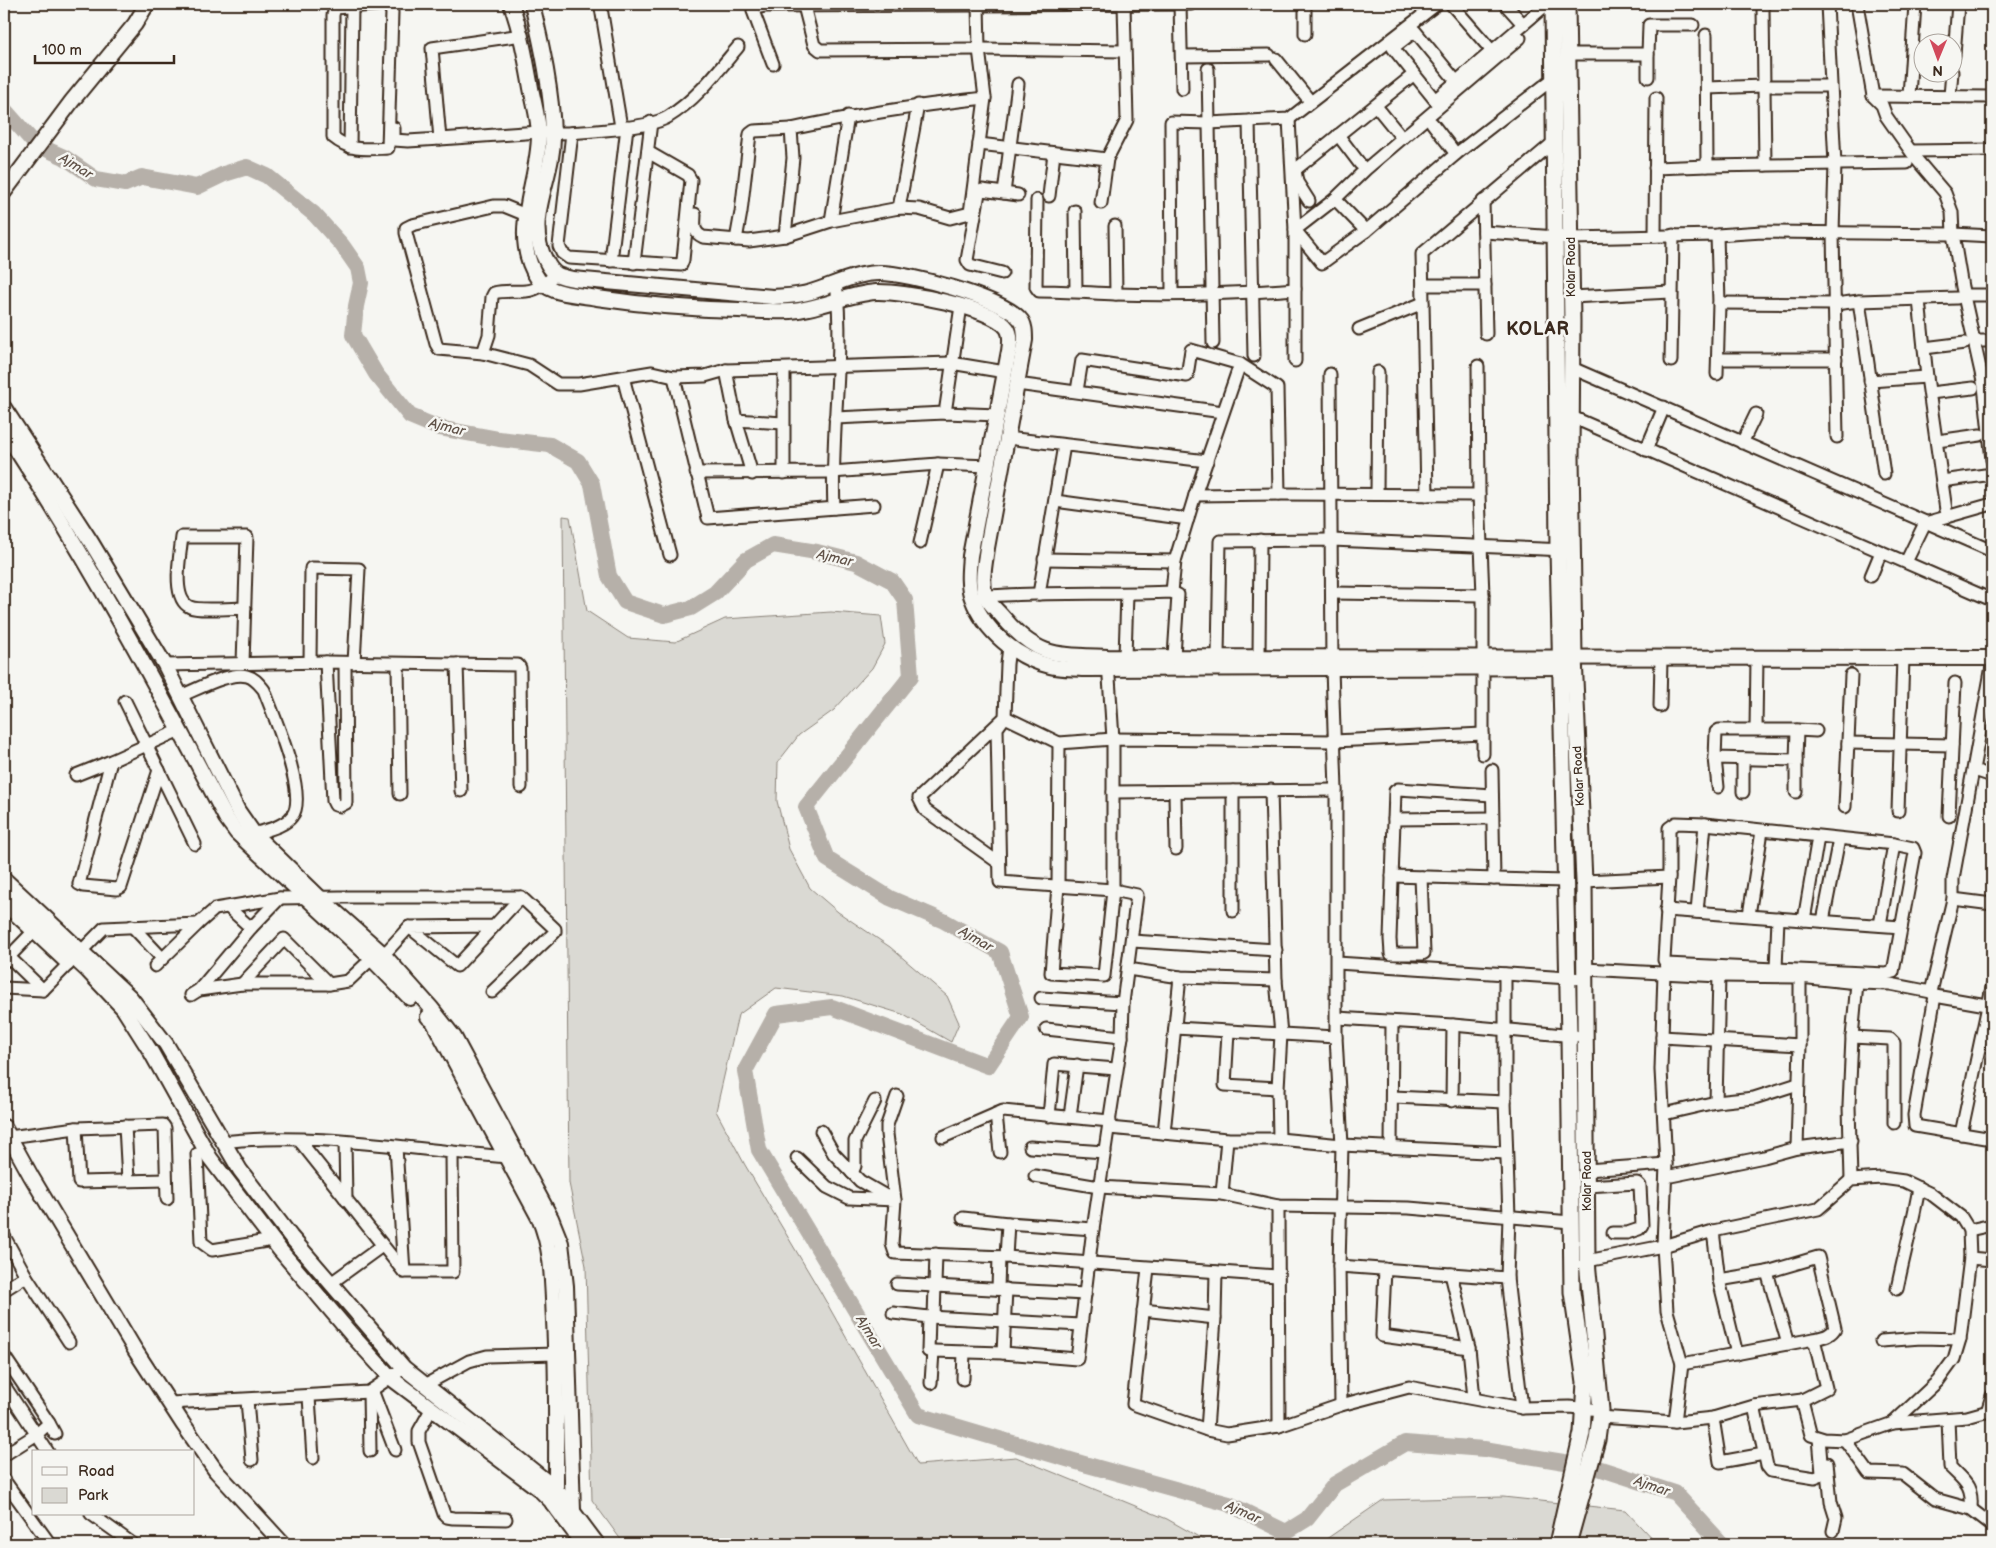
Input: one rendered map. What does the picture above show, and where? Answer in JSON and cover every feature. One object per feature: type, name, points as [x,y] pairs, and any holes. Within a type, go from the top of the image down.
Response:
[{"type":"main road","name":"Kolar Road","points":[[1552,4],[1554,236],[1566,550],[1568,662],[1565,881],[1572,1292],[1585,1382],[1582,1433],[1557,1544]]},
{"type":"main road","name":"Kolar Road","points":[[1566,550],[1572,417],[1567,4]]},
{"type":"main road","name":"Kolar Road","points":[[1568,662],[1584,881],[1587,1261],[1600,1414],[1597,1440],[1568,1544]]},
{"type":"main road","points":[[1565,881],[1584,881]]},
{"type":"street","points":[[387,4],[392,12],[388,148],[357,149],[342,145],[333,137],[333,15],[335,8],[352,7],[387,4]]},
{"type":"street","points":[[511,4],[522,35],[546,133],[551,164],[533,209],[525,239],[532,266],[544,285],[555,291],[619,301],[701,309],[789,311],[802,310],[849,296],[876,292],[898,293],[961,306],[993,317],[1009,330],[1010,339],[998,415],[969,568],[978,597],[995,634],[1021,655],[1051,666],[1108,663],[1568,662],[1591,659],[1661,658],[1992,658]]},
{"type":"street","points":[[532,4],[548,88],[546,133]]},
{"type":"street","points":[[696,214],[694,229],[698,235],[749,242],[785,236],[831,221],[899,208],[920,209],[950,218],[970,213],[985,98],[979,49],[978,4]]},
{"type":"street","points":[[1101,203],[1108,160],[1127,120],[1124,4]]},
{"type":"street","points":[[1180,4],[1182,89]]},
{"type":"street","points":[[773,64],[753,9],[765,6],[1191,4]]},
{"type":"street","points":[[1305,4],[1305,34]]},
{"type":"street","points":[[1172,294],[1171,122],[1249,122],[1289,119],[1437,4]]},
{"type":"street","points":[[1451,4],[1492,51]]},
{"type":"street","points":[[1505,4],[1523,24]]},
{"type":"street","points":[[1456,81],[1415,31],[1393,48],[1434,100],[1547,4]]},
{"type":"street","points":[[1827,4],[1835,164],[1833,233],[1837,437]]},
{"type":"street","points":[[1857,4],[1873,96],[1882,106],[1886,116],[1911,151],[1945,193],[1952,212],[1961,296],[1970,342],[1983,387],[1992,453]]},
{"type":"street","points":[[1909,96],[1915,4]]},
{"type":"street","points":[[1956,32],[1958,4]]},
{"type":"street","points":[[4,192],[72,101],[148,6]]},
{"type":"street","points":[[804,6],[814,45],[820,50],[979,49],[1124,51]]},
{"type":"street","points":[[350,147],[352,7]]},
{"type":"street","points":[[601,8],[624,127],[612,261]]},
{"type":"street","points":[[1763,8],[1765,165]]},
{"type":"street","points":[[1648,77],[1649,25],[1693,25]]},
{"type":"street","points":[[396,35],[394,140],[408,141],[572,133],[624,127],[666,119],[686,104],[738,47]]},
{"type":"street","points":[[440,139],[432,48],[522,35]]},
{"type":"street","points":[[1706,35],[1708,166]]},
{"type":"street","points":[[1295,230],[1335,199],[1366,169],[1520,38]]},
{"type":"street","points":[[1568,54],[1648,54]]},
{"type":"street","points":[[1182,56],[1272,57],[1310,101]]},
{"type":"street","points":[[1208,69],[1213,343]]},
{"type":"street","points":[[1309,201],[1297,182],[1295,170],[1413,75]]},
{"type":"street","points":[[1295,230],[1322,263],[1366,232],[1456,154],[1554,78]]},
{"type":"street","points":[[1950,96],[1951,82]]},
{"type":"street","points":[[1004,193],[1018,84]]},
{"type":"street","points":[[1707,88],[1830,86]]},
{"type":"street","points":[[1873,96],[1992,97]]},
{"type":"street","points":[[736,240],[750,134],[754,131],[791,129],[848,116],[918,105],[985,98]]},
{"type":"street","points":[[1655,236],[1656,98]]},
{"type":"street","points":[[899,208],[918,105]]},
{"type":"street","points":[[1376,106],[1398,133]]},
{"type":"street","points":[[831,221],[848,116]]},
{"type":"street","points":[[1289,119],[1295,230],[1295,361]]},
{"type":"street","points":[[634,263],[651,122]]},
{"type":"street","points":[[1249,122],[1254,356]]},
{"type":"street","points":[[1432,123],[1456,154]]},
{"type":"street","points":[[785,236],[793,158],[791,129]]},
{"type":"street","points":[[572,133],[559,246],[562,253],[569,258],[681,265],[691,180],[688,175],[648,152]]},
{"type":"street","points":[[1338,135],[1360,164]]},
{"type":"street","points":[[1427,495],[1422,254],[1554,142]]},
{"type":"street","points":[[979,144],[1108,160]]},
{"type":"street","points":[[1911,151],[1992,150]]},
{"type":"street","points":[[1049,196],[1054,153]]},
{"type":"street","points":[[1654,168],[1907,163]]},
{"type":"street","points":[[1002,272],[970,265],[967,260],[979,193],[982,190],[1018,194]]},
{"type":"street","points":[[1335,199],[1366,232]]},
{"type":"street","points":[[1037,200],[1036,289],[1116,294],[1172,294],[1295,289]]},
{"type":"street","points":[[1483,201],[1486,334]]},
{"type":"street","points":[[533,209],[494,206],[412,224],[406,228],[434,334],[440,349],[484,352],[530,365],[558,384],[580,384],[652,372],[674,377],[705,376],[726,370],[784,370],[951,363],[1005,372]]},
{"type":"street","points":[[533,209],[541,253],[549,268],[556,274],[573,279],[773,297],[796,296],[845,279],[879,273],[906,275],[966,293],[1010,311],[1021,319],[1025,340],[978,597]]},
{"type":"street","points":[[1075,211],[1076,291]]},
{"type":"street","points":[[1115,226],[1116,294]]},
{"type":"street","points":[[1484,232],[1571,238],[1673,235],[1717,236],[1762,232],[1992,236]]},
{"type":"street","points":[[1670,361],[1673,235]]},
{"type":"street","points":[[1717,236],[1719,304],[1717,374]]},
{"type":"street","points":[[484,352],[489,335],[494,293],[500,291],[528,291],[544,285],[556,274]]},
{"type":"street","points":[[834,508],[832,472],[836,418],[838,300],[836,282]]},
{"type":"street","points":[[1423,285],[1485,285]]},
{"type":"street","points":[[1571,297],[1671,292]]},
{"type":"street","points":[[1719,304],[1835,304],[1859,301],[1919,300],[1992,295]]},
{"type":"street","points":[[1919,300],[1927,377],[1946,510]]},
{"type":"street","points":[[1859,301],[1884,474]]},
{"type":"street","points":[[1359,329],[1423,303]]},
{"type":"street","points":[[945,414],[951,363],[961,306]]},
{"type":"street","points":[[1924,348],[1992,341]]},
{"type":"street","points":[[1077,391],[1082,360],[1187,376],[1191,350],[1240,364],[1277,388],[1279,494]]},
{"type":"street","points":[[1718,360],[1836,359]]},
{"type":"street","points":[[1172,592],[1175,561],[1240,364]]},
{"type":"street","points":[[1478,366],[1479,495],[1483,595],[1483,754]]},
{"type":"street","points":[[1572,368],[1992,551]]},
{"type":"street","points":[[726,370],[736,420],[752,474]]},
{"type":"street","points":[[784,370],[784,473]]},
{"type":"street","points":[[1377,494],[1378,372]]},
{"type":"street","points":[[1330,374],[1332,662],[1336,790],[1336,1037],[1342,1145],[1339,1266],[1342,1405]]},
{"type":"street","points":[[623,377],[670,555]]},
{"type":"street","points":[[674,377],[708,518],[874,505]]},
{"type":"street","points":[[1870,382],[1927,377]]},
{"type":"street","points":[[1017,384],[1223,412]]},
{"type":"street","points":[[1930,394],[1983,387]]},
{"type":"street","points":[[1646,450],[1664,407]]},
{"type":"street","points":[[4,408],[91,542],[165,665],[238,811],[254,834],[432,1009],[454,1037],[551,1218],[561,1243],[566,1286],[573,1511],[570,1526]]},
{"type":"street","points":[[836,418],[945,414],[998,415]]},
{"type":"street","points":[[1742,443],[1756,414]]},
{"type":"street","points":[[1572,417],[1992,600]]},
{"type":"street","points":[[736,420],[783,423]]},
{"type":"street","points":[[4,431],[78,548],[189,746],[226,818],[237,833],[305,898],[377,956],[432,1021],[540,1218],[547,1237],[551,1259],[556,1354],[556,1489],[553,1504]]},
{"type":"street","points":[[1937,441],[1980,435]]},
{"type":"street","points":[[1008,438],[1207,461]]},
{"type":"street","points":[[1039,594],[1064,445]]},
{"type":"street","points":[[696,473],[832,472],[938,464],[989,466]]},
{"type":"street","points":[[920,543],[938,464]]},
{"type":"street","points":[[1942,481],[1985,475]]},
{"type":"street","points":[[1195,496],[1279,494],[1332,496],[1377,494],[1479,495]]},
{"type":"street","points":[[1055,501],[1188,519]]},
{"type":"street","points":[[1906,562],[1925,522],[1992,504]]},
{"type":"street","points":[[243,663],[245,608],[247,537],[182,537],[178,591],[182,602],[191,608],[245,608]]},
{"type":"street","points":[[1259,656],[1260,540]]},
{"type":"street","points":[[1218,656],[1220,541],[1332,540],[1566,550]]},
{"type":"street","points":[[1871,576],[1881,552]]},
{"type":"street","points":[[1044,560],[1175,561]]},
{"type":"street","points":[[310,662],[311,568],[359,569],[350,663],[346,803],[340,806],[335,806],[333,801],[326,662]]},
{"type":"street","points":[[978,597],[1172,592],[1178,594],[1174,656]]},
{"type":"street","points":[[1332,593],[1483,595]]},
{"type":"street","points":[[1125,656],[1127,594]]},
{"type":"street","points":[[978,597],[1015,632],[1034,646],[1058,654],[1108,663],[1125,656],[1259,656],[1332,662]]},
{"type":"street","points":[[936,1254],[935,1286],[928,1351],[1003,1353],[1077,1359],[1093,1229],[1122,1037],[1123,1003],[1137,895],[1113,890],[1000,882],[997,728],[1005,718],[1009,647]]},
{"type":"street","points":[[1660,706],[1661,658]]},
{"type":"street","points":[[1756,729],[1757,658]]},
{"type":"street","points":[[1898,811],[1903,658]]},
{"type":"street","points":[[165,665],[310,662],[518,664],[520,668],[521,788]]},
{"type":"street","points":[[1059,743],[1058,886],[1051,973],[1104,976],[1113,890],[1113,739],[1108,663]]},
{"type":"street","points":[[398,664],[400,794]]},
{"type":"street","points":[[457,664],[461,791]]},
{"type":"street","points":[[1992,666],[1989,707],[1974,770],[1953,879],[1954,899],[1933,994],[1914,1115],[1914,1124],[1916,1126],[1992,1139]]},
{"type":"street","points":[[180,696],[231,677],[245,675],[256,680],[264,690],[293,770],[298,803],[292,816],[278,826],[254,834]]},
{"type":"street","points":[[1845,807],[1851,675]]},
{"type":"street","points":[[1950,816],[1954,683]]},
{"type":"street","points":[[125,701],[194,844]]},
{"type":"street","points":[[1005,718],[1059,743],[1113,739],[1334,741],[1483,734]]},
{"type":"street","points":[[999,863],[925,810],[919,798],[1005,718]]},
{"type":"street","points":[[76,775],[180,730]]},
{"type":"street","points":[[1718,787],[1715,758],[1716,732],[1719,730],[1816,731]]},
{"type":"street","points":[[1796,792],[1797,730]]},
{"type":"street","points":[[189,746],[201,739]]},
{"type":"street","points":[[1848,743],[1952,745]]},
{"type":"street","points":[[1715,758],[1796,760]]},
{"type":"street","points":[[1743,759],[1743,792]]},
{"type":"street","points":[[111,761],[80,879],[79,884],[83,886],[121,887],[159,770]]},
{"type":"street","points":[[1492,770],[1494,879]]},
{"type":"street","points":[[1974,770],[1992,776]]},
{"type":"street","points":[[1421,876],[1424,953],[1412,955],[1390,953],[1395,791],[1398,789],[1492,795]]},
{"type":"street","points":[[1113,792],[1175,793],[1233,790],[1336,790]]},
{"type":"street","points":[[1233,790],[1233,911]]},
{"type":"street","points":[[1271,790],[1276,980],[1281,1034],[1278,1088],[1280,1139]]},
{"type":"street","points":[[1175,793],[1176,849]]},
{"type":"street","points":[[1394,819],[1492,818]]},
{"type":"street","points":[[1676,823],[1705,824],[1762,831],[1894,844],[1913,848],[1915,853],[1893,972],[1890,974],[1666,964],[1664,960],[1669,878],[1669,828],[1676,823]]},
{"type":"street","points":[[1697,912],[1705,824]]},
{"type":"street","points":[[1749,915],[1762,831]]},
{"type":"street","points":[[1804,920],[1818,837]]},
{"type":"street","points":[[1823,921],[1839,839]]},
{"type":"street","points":[[1880,924],[1894,844]]},
{"type":"street","points":[[1392,876],[1565,881]]},
{"type":"street","points":[[1584,881],[1669,878]]},
{"type":"street","points":[[4,879],[123,1008],[152,1052],[210,1158],[273,1240],[351,1334],[391,1378],[532,1483],[553,1504],[583,1544]]},
{"type":"street","points":[[4,893],[75,958]]},
{"type":"street","points":[[409,927],[457,966],[521,897]]},
{"type":"street","points":[[132,926],[159,962],[215,908],[229,908],[280,898],[521,897],[555,929],[555,932],[492,992]]},
{"type":"street","points":[[280,898],[251,928],[195,993],[242,984],[328,984],[348,981],[389,948],[409,927],[493,926]]},
{"type":"street","points":[[1954,899],[1992,904]]},
{"type":"street","points":[[4,905],[33,932],[75,958],[130,997],[166,1044],[240,1170],[274,1215],[331,1283],[404,1368],[556,1489],[597,1544]]},
{"type":"street","points":[[229,908],[251,928]]},
{"type":"street","points":[[1666,910],[1901,927]]},
{"type":"street","points":[[1776,969],[1778,918]]},
{"type":"street","points":[[4,988],[43,990],[104,928],[198,924]]},
{"type":"street","points":[[33,932],[6,959],[43,990]]},
{"type":"street","points":[[242,984],[284,939],[328,984]]},
{"type":"street","points":[[1132,941],[1276,950]]},
{"type":"street","points":[[1336,963],[1567,978],[1585,974],[1664,972],[1719,976],[1800,977],[1857,983],[1890,984],[1991,1005]]},
{"type":"street","points":[[1128,969],[1180,977],[1276,980]]},
{"type":"street","points":[[1664,972],[1661,1070],[1666,1164],[1664,1246],[1667,1311],[1682,1364],[1675,1422]]},
{"type":"street","points":[[1505,974],[1505,1102],[1509,1217],[1507,1278],[1522,1408]]},
{"type":"street","points":[[1716,1102],[1719,976]]},
{"type":"street","points":[[1164,1133],[1180,977]]},
{"type":"street","points":[[1796,1148],[1800,1045],[1800,977]]},
{"type":"street","points":[[1851,1180],[1849,1106],[1857,983]]},
{"type":"street","points":[[1961,1134],[1991,1005],[1992,988]]},
{"type":"street","points":[[1041,998],[1123,1003]]},
{"type":"street","points":[[1337,1018],[1453,1025],[1586,1038]]},
{"type":"street","points":[[1391,1148],[1392,1022]]},
{"type":"street","points":[[1452,1101],[1453,1025]]},
{"type":"street","points":[[1175,1028],[1336,1037]]},
{"type":"street","points":[[1046,1030],[1122,1037]]},
{"type":"street","points":[[1228,1032],[1225,1085],[1278,1088]]},
{"type":"street","points":[[1852,1037],[1890,1039],[1894,1043],[1894,1123]]},
{"type":"street","points":[[1662,1038],[1800,1045]]},
{"type":"street","points":[[1049,1116],[1054,1064],[1116,1069]]},
{"type":"street","points":[[1070,1116],[1077,1065]]},
{"type":"street","points":[[1664,1114],[1716,1102],[1754,1098],[1798,1084]]},
{"type":"street","points":[[897,1096],[887,1124],[895,1200],[892,1244],[895,1253],[1003,1257],[1277,1276]]},
{"type":"street","points":[[1392,1097],[1505,1102]]},
{"type":"street","points":[[852,1172],[855,1166],[855,1141],[875,1101]]},
{"type":"street","points":[[942,1137],[1003,1111],[1049,1116],[1070,1116],[1164,1133],[1227,1139],[1280,1139],[1342,1145],[1506,1153]]},
{"type":"street","points":[[996,1114],[1000,1152]]},
{"type":"street","points":[[125,1126],[128,1180]]},
{"type":"street","points":[[167,1199],[164,1126],[6,1132],[135,1350],[170,1403],[216,1471],[283,1544]]},
{"type":"street","points":[[76,1128],[73,1182],[166,1180]]},
{"type":"street","points":[[821,1131],[834,1154],[860,1181],[895,1200]]},
{"type":"street","points":[[1222,1194],[1227,1139]]},
{"type":"street","points":[[222,1142],[240,1140],[345,1142],[506,1157]]},
{"type":"street","points":[[299,1140],[404,1272],[453,1272],[452,1152]]},
{"type":"street","points":[[1666,1177],[1764,1157],[1796,1148],[1851,1141]]},
{"type":"street","points":[[345,1142],[346,1200]]},
{"type":"street","points":[[396,1147],[404,1272]]},
{"type":"street","points":[[1030,1147],[1105,1152]]},
{"type":"street","points":[[197,1154],[201,1242],[212,1250],[273,1240]]},
{"type":"street","points":[[797,1158],[827,1187],[849,1198],[895,1200]]},
{"type":"street","points":[[1587,1170],[1666,1164]]},
{"type":"street","points":[[1035,1176],[1099,1187],[1222,1194],[1278,1206],[1410,1208],[1571,1222]]},
{"type":"street","points":[[1587,1261],[1664,1246],[1713,1231],[1818,1209],[1851,1180],[1890,1179],[1904,1181],[1931,1194],[1960,1217],[1969,1230],[1970,1258],[1960,1339],[1954,1359],[1938,1381],[1893,1423]]},
{"type":"street","points":[[1587,1186],[1637,1183],[1640,1186],[1642,1225],[1639,1229],[1627,1233],[1613,1234]]},
{"type":"street","points":[[1897,1289],[1912,1228],[1919,1188]]},
{"type":"street","points":[[1278,1206],[1279,1426]]},
{"type":"street","points":[[963,1218],[1093,1229]]},
{"type":"street","points":[[1003,1353],[1003,1257],[1008,1223]]},
{"type":"street","points":[[1969,1230],[1992,1225]]},
{"type":"street","points":[[1713,1231],[1719,1280],[1737,1354]]},
{"type":"street","points":[[4,1236],[26,1276],[69,1342]]},
{"type":"street","points":[[331,1283],[382,1246]]},
{"type":"street","points":[[1682,1364],[1814,1339],[1826,1336],[1836,1328],[1818,1257],[1767,1272],[1719,1280]]},
{"type":"street","points":[[1970,1258],[1992,1260]]},
{"type":"street","points":[[1339,1266],[1507,1278]]},
{"type":"street","points":[[1148,1268],[1133,1404],[1207,1430],[1227,1434],[1279,1426],[1342,1405],[1409,1387],[1522,1408],[1569,1407],[1600,1414],[1675,1422],[1713,1418],[1754,1406],[1802,1400],[1826,1388],[1814,1339]]},
{"type":"street","points":[[1385,1269],[1382,1336],[1470,1348]]},
{"type":"street","points":[[1207,1430],[1215,1318],[1216,1272]]},
{"type":"street","points":[[1767,1272],[1788,1344]]},
{"type":"street","points":[[1451,1274],[1470,1348],[1474,1398]]},
{"type":"street","points":[[4,1290],[26,1276]]},
{"type":"street","points":[[897,1284],[1085,1294]]},
{"type":"street","points":[[1142,1310],[1215,1318]]},
{"type":"street","points":[[893,1314],[1080,1325]]},
{"type":"street","points":[[1881,1341],[1922,1338],[1960,1339]]},
{"type":"street","points":[[931,1383],[933,1351]]},
{"type":"street","points":[[963,1380],[964,1352]]},
{"type":"street","points":[[425,1386],[476,1358],[556,1354]]},
{"type":"street","points":[[4,1356],[50,1423],[55,1434]]},
{"type":"street","points":[[170,1403],[309,1397],[371,1391],[404,1368]]},
{"type":"street","points":[[4,1386],[47,1450]]},
{"type":"street","points":[[371,1391],[395,1450]]},
{"type":"street","points":[[370,1451],[371,1391]]},
{"type":"street","points":[[1802,1400],[1811,1435],[1846,1440],[1893,1423],[1967,1417],[1990,1411],[1992,1396]]},
{"type":"street","points":[[309,1397],[313,1458]]},
{"type":"street","points":[[247,1400],[252,1460]]},
{"type":"street","points":[[1754,1406],[1767,1466],[1771,1471],[1815,1478],[1820,1476],[1822,1473],[1822,1438]]},
{"type":"street","points":[[432,1408],[419,1431],[419,1442],[444,1514],[453,1518],[506,1519]]},
{"type":"street","points":[[1713,1418],[1720,1462],[1764,1454]]},
{"type":"street","points":[[1948,1419],[1950,1467],[1968,1486],[1972,1496],[1971,1509]]},
{"type":"street","points":[[4,1455],[37,1434],[50,1423]]},
{"type":"street","points":[[1822,1438],[1831,1502],[1836,1518],[1833,1531]]},
{"type":"street","points":[[1846,1440],[1869,1473],[1903,1474],[1935,1499],[1971,1509],[1992,1525]]},
{"type":"street","points":[[4,1480],[50,1544]]},
{"type":"street","points":[[94,1516],[132,1544]]},
{"type":"green space","points":[[563,516],[570,517],[587,611],[628,638],[675,642],[725,619],[831,612],[881,616],[885,644],[872,668],[834,710],[799,735],[778,762],[777,801],[789,849],[810,888],[838,912],[890,947],[947,996],[959,1023],[951,1042],[902,1014],[843,996],[776,988],[738,1015],[716,1111],[745,1165],[820,1291],[918,1465],[1016,1457],[1167,1519],[1211,1544],[624,1544],[592,1500],[586,1266],[569,1183]]},
{"type":"green space","points":[[1503,1497],[1625,1510],[1657,1544],[1319,1544],[1383,1500]]},
{"type":"waterway","name":"Ajmar","points":[[4,109],[35,144],[64,157],[96,179],[125,184],[142,177],[197,187],[224,174],[247,167],[267,176],[314,214],[342,245],[358,268],[361,283],[353,335],[376,374],[410,416],[439,428],[499,439],[550,445],[578,461],[592,484],[609,576],[625,602],[664,615],[691,608],[715,593],[746,560],[773,545],[817,552],[856,562],[892,581],[905,600],[911,676],[806,807],[827,859],[890,898],[944,921],[1000,952],[1021,1017],[988,1066],[832,1007],[776,1014],[745,1071],[759,1150],[918,1415],[1229,1504],[1286,1532],[1307,1519],[1335,1484],[1405,1443],[1484,1449],[1595,1467],[1675,1493],[1722,1544]]},
{"type":"waterway","points":[[1286,1532],[1289,1544]]},
{"type":"district","name":"KOLAR","points":[[1538,329]]}]
